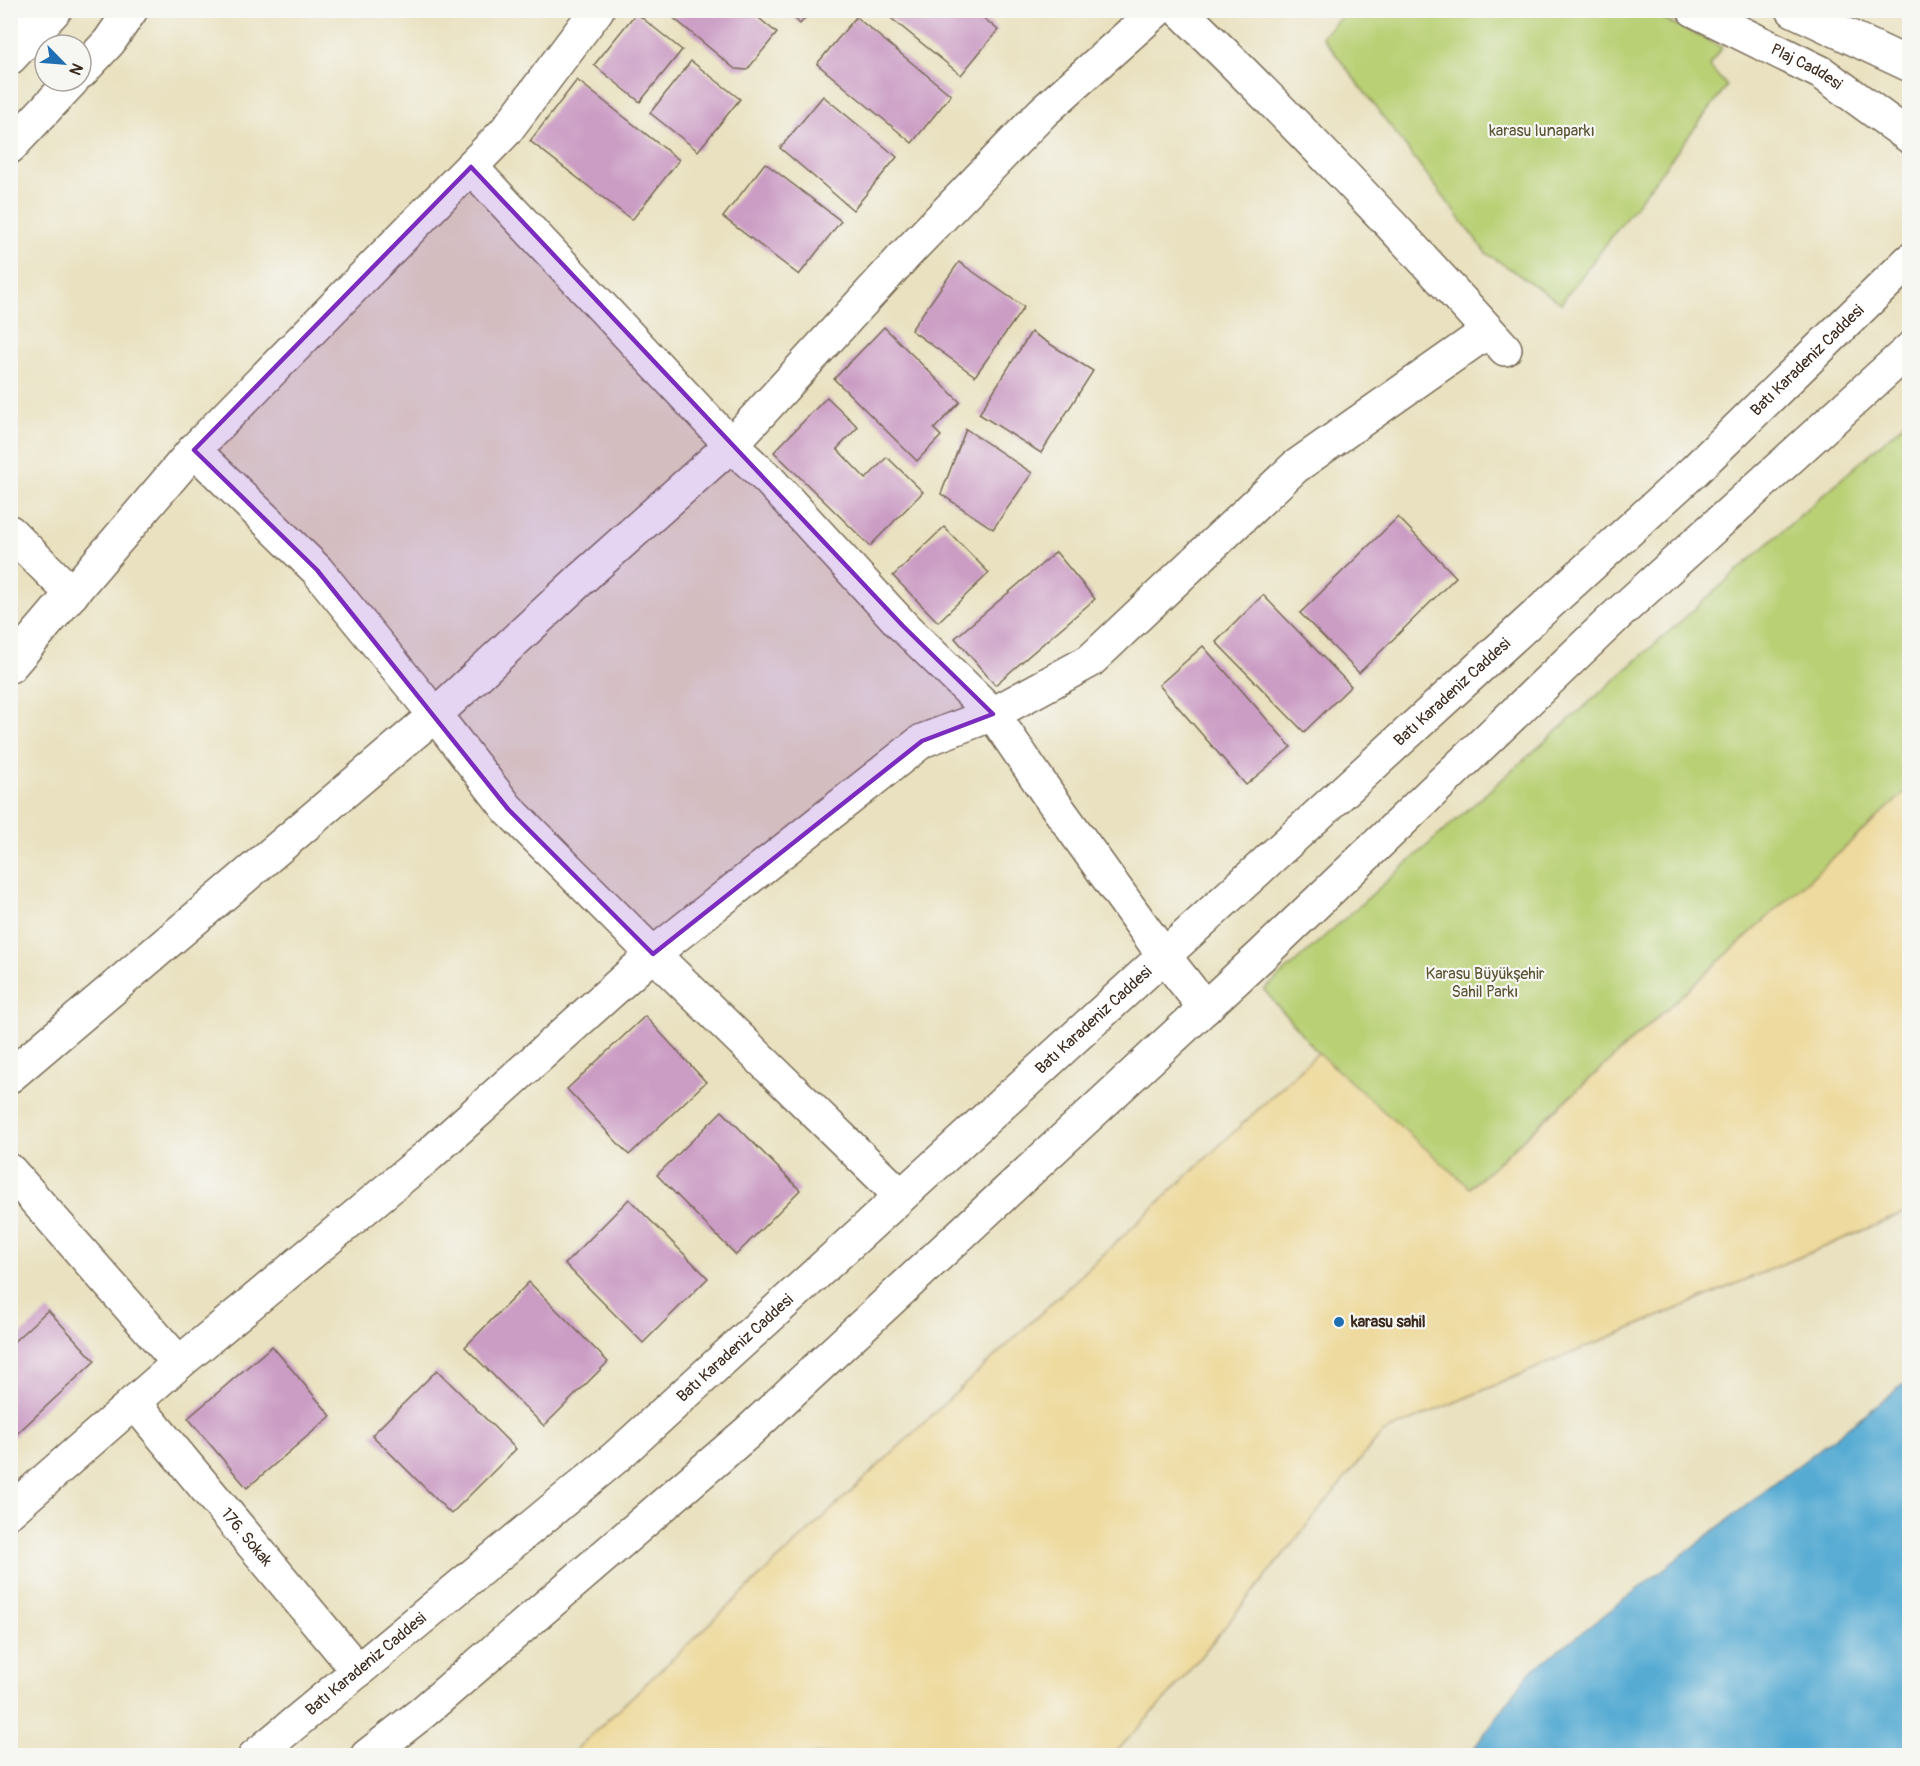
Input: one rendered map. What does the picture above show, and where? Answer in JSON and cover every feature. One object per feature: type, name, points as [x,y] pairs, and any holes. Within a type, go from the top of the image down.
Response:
[{"type":"street","points":[[93,59],[109,42],[131,10]]},
{"type":"street","points":[[10,666],[194,450],[505,132],[597,10]]},
{"type":"street","points":[[10,1076],[435,715],[731,445],[906,254],[1043,112],[1157,10]]},
{"type":"street","points":[[10,1511],[179,1363],[429,1155],[653,954],[922,741],[993,714],[1090,661],[1295,467],[1497,340],[1362,195],[1180,10]]},
{"type":"street","name":"Plaj Caddesi","points":[[1694,10],[1822,73],[1910,137]]},
{"type":"street","points":[[1794,10],[1910,65]]},
{"type":"street","points":[[10,58],[33,19]]},
{"type":"street","points":[[10,147],[61,93]]},
{"type":"street","points":[[471,167],[731,445],[769,480],[903,626],[993,714],[1164,956],[1205,1008]]},
{"type":"street","name":"Batı Karadeniz Caddesi","points":[[255,1755],[616,1457],[1694,471],[1910,260]]},
{"type":"street","points":[[367,1755],[431,1706],[747,1433],[1205,1008],[1616,616],[1910,349]]},
{"type":"street","points":[[194,450],[317,570],[508,809],[901,1197]]},
{"type":"street","points":[[10,532],[72,594]]},
{"type":"street","points":[[10,1171],[179,1363]]},
{"type":"street","name":"176. Sokak","points":[[134,1402],[358,1671]]},
{"type":"highlighted area","points":[[471,167],[903,626],[993,714],[922,741],[653,954],[508,809],[317,570],[194,450]]},
{"type":"green space","name":"karasu lunaparkı","points":[[1348,10],[1646,11],[1722,47],[1709,66],[1727,86],[1561,303],[1486,253],[1322,36]]},
{"type":"green space","name":"Karasu Büyükşehir Sahil Parkı","points":[[1909,419],[1909,789],[1469,1188],[1318,1053],[1264,990]]},
{"type":"sand","name":"karasu sahil","points":[[1909,789],[1909,1211],[1382,1433],[1171,1693],[1113,1755],[570,1755],[1318,1053],[1470,1188]]},
{"type":"water","points":[[1909,1380],[1909,1755],[1469,1755],[1529,1673]]},
{"type":"building","points":[[664,10],[749,10],[777,33],[747,70],[735,69]]},
{"type":"building","points":[[786,10],[812,10],[800,24]]},
{"type":"building","points":[[881,10],[974,10],[998,30],[961,75]]},
{"type":"building","points":[[636,13],[682,50],[640,102],[594,65]]},
{"type":"building","points":[[856,17],[951,95],[912,143],[817,64]]},
{"type":"building","points":[[691,61],[740,99],[698,151],[650,113]]},
{"type":"building","points":[[577,80],[679,160],[632,220],[530,141]]},
{"type":"building","points":[[823,96],[897,157],[853,210],[780,148]]},
{"type":"building","points":[[765,163],[841,221],[799,275],[723,217]]},
{"type":"building","points":[[959,262],[1024,307],[975,376],[911,330]]},
{"type":"building","points":[[884,327],[960,402],[934,429],[941,436],[917,461],[834,379]]},
{"type":"building","points":[[1031,332],[1093,371],[1041,453],[979,414]]},
{"type":"building","points":[[827,397],[858,427],[837,449],[866,479],[887,457],[923,492],[870,546],[774,452]]},
{"type":"building","points":[[966,429],[1032,473],[993,529],[941,494]]},
{"type":"building","points":[[1398,517],[1456,577],[1359,673],[1300,613]]},
{"type":"building","points":[[944,527],[989,573],[938,622],[893,576]]},
{"type":"building","points":[[1056,552],[1095,599],[995,685],[955,638]]},
{"type":"building","points":[[1263,595],[1351,686],[1304,732],[1216,642]]},
{"type":"building","points":[[1203,646],[1291,747],[1246,785],[1159,685]]},
{"type":"building","points":[[645,1016],[706,1082],[629,1155],[567,1089]]},
{"type":"building","points":[[722,1111],[800,1190],[736,1255],[657,1175]]},
{"type":"building","points":[[629,1199],[708,1278],[643,1343],[565,1264]]},
{"type":"building","points":[[529,1282],[608,1362],[544,1426],[465,1347]]},
{"type":"building","points":[[48,1310],[95,1361],[10,1440],[10,1345]]},
{"type":"building","points":[[272,1346],[331,1416],[247,1488],[188,1418]]},
{"type":"building","points":[[437,1370],[516,1449],[451,1514],[372,1435]]},
{"type":"place","name":"karasu sahil","points":[[1339,1322]]}]
